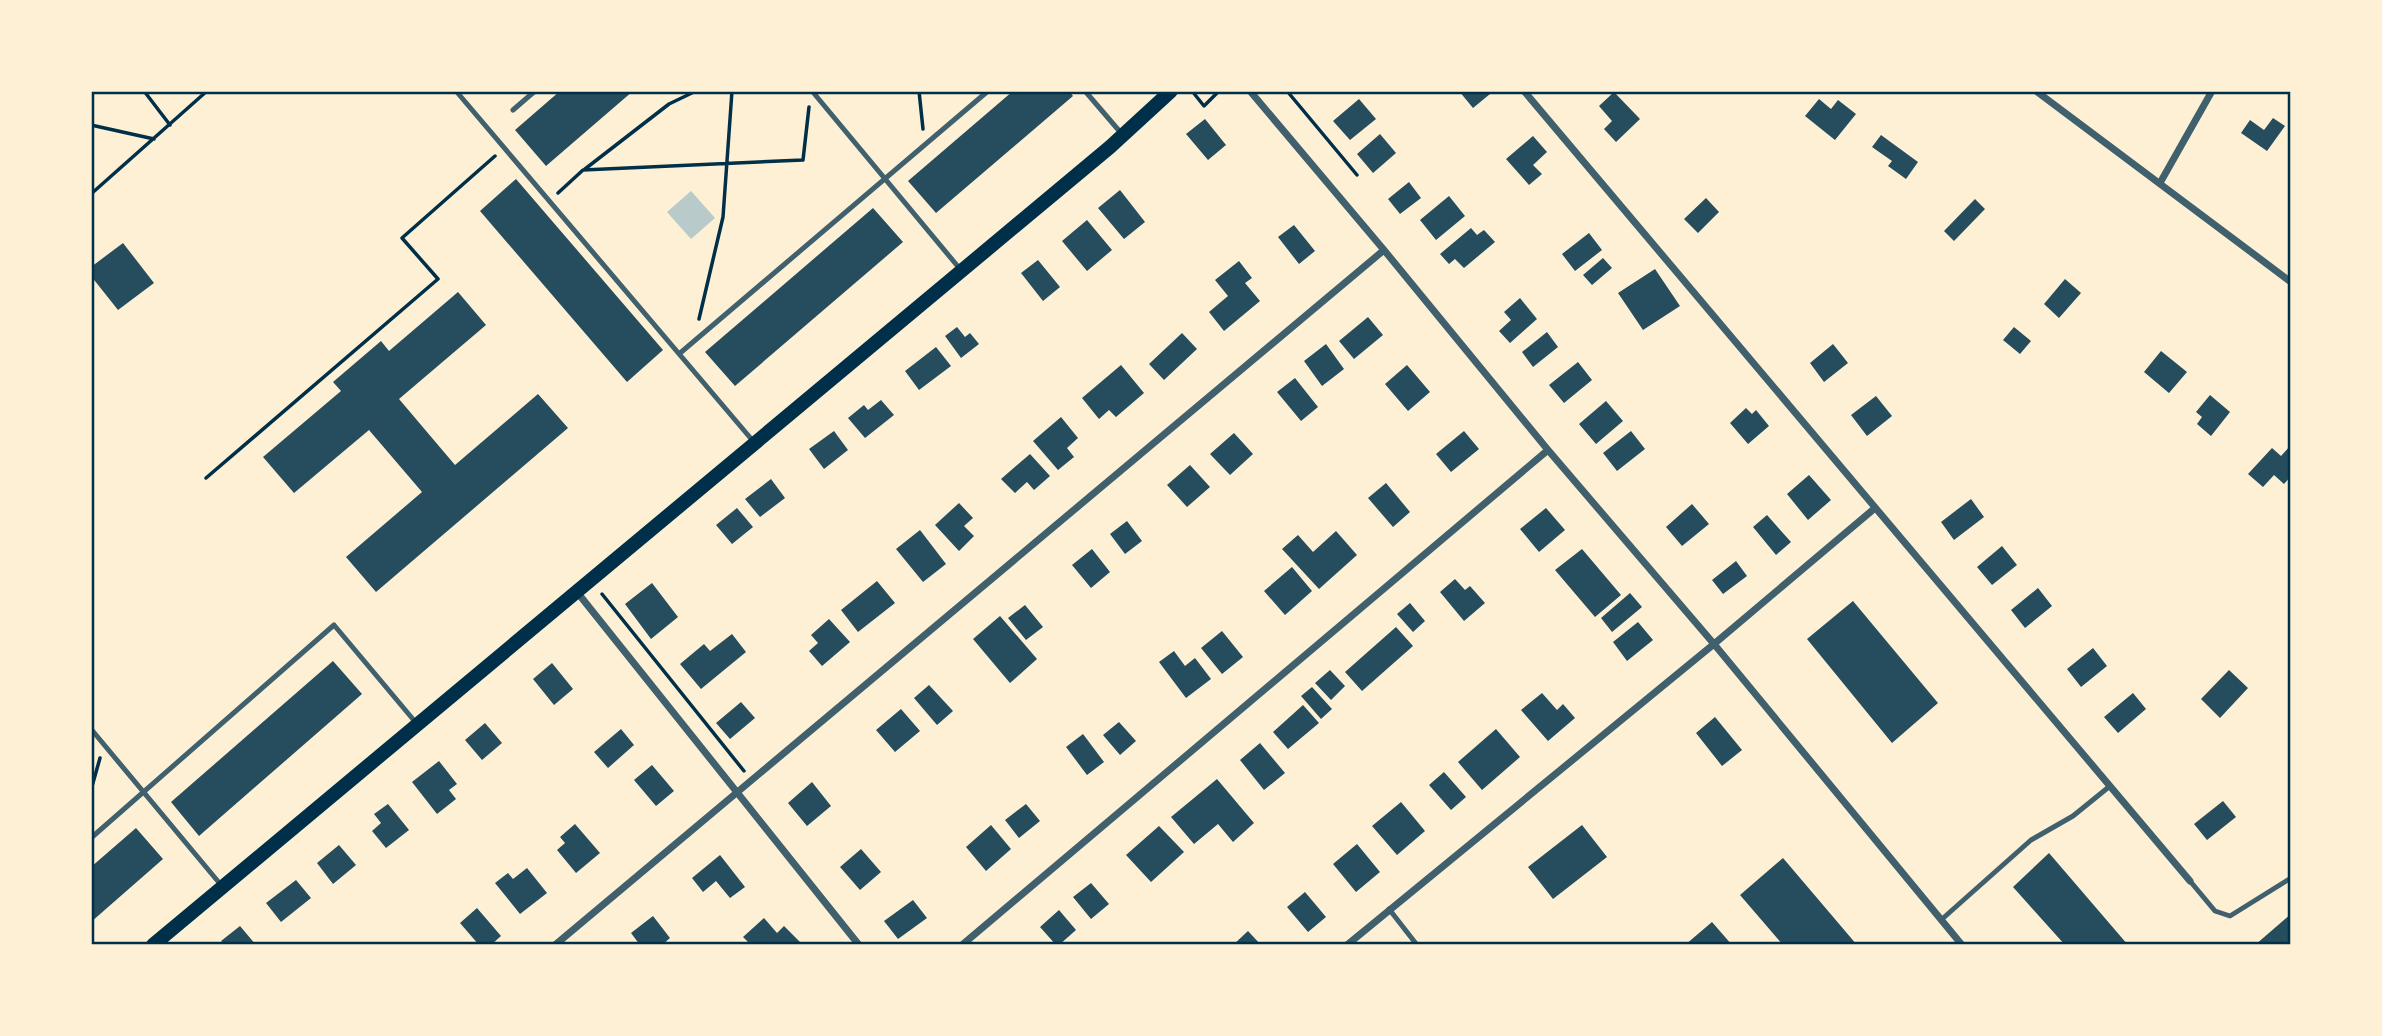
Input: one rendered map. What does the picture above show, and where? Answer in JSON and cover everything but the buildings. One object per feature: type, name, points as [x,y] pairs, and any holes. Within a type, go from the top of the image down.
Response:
[{"type":"main road","points":[[153,945],[961,271],[1123,135],[1171,91]]},
{"type":"street","points":[[1250,91],[1548,450],[1714,644],[1962,945]]},
{"type":"street","points":[[1524,91],[2190,881]]},
{"type":"street","points":[[2036,91],[2291,282]]},
{"type":"street","points":[[2160,183],[2212,91]]},
{"type":"street","points":[[555,945],[1384,250]]},
{"type":"street","points":[[962,945],[1548,450]]},
{"type":"street","points":[[1347,945],[1714,644],[1875,508]]},
{"type":"street","points":[[577,592],[859,945]]},
{"type":"lane","points":[[456,91],[755,443]]},
{"type":"lane","points":[[513,110],[536,91]]},
{"type":"lane","points":[[812,91],[961,271]]},
{"type":"lane","points":[[679,354],[988,91]]},
{"type":"lane","points":[[1085,91],[1123,135]]},
{"type":"lane","points":[[91,838],[334,625],[417,724]]},
{"type":"lane","points":[[91,729],[222,887]]},
{"type":"lane","points":[[1941,920],[2031,840],[2073,817],[2110,786]]},
{"type":"lane","points":[[2190,881],[2215,911],[2230,916],[2291,877]]},
{"type":"lane","points":[[1389,909],[1417,945]]},
{"type":"path","points":[[144,91],[170,125]]},
{"type":"path","points":[[91,194],[207,91]]},
{"type":"path","points":[[549,201],[583,170],[669,104],[696,91]]},
{"type":"path","points":[[694,341],[723,217],[732,91]]},
{"type":"path","points":[[919,91],[925,145]]},
{"type":"path","points":[[1192,91],[1204,106],[1219,91]]},
{"type":"path","points":[[1287,91],[1357,176]]},
{"type":"path","points":[[583,170],[803,160],[810,105]]},
{"type":"path","points":[[91,124],[154,139]]},
{"type":"path","points":[[206,478],[438,279],[402,238],[504,148]]},
{"type":"path","points":[[598,590],[751,780]]},
{"type":"path","points":[[91,790],[103,743]]},
{"type":"shaded area","points":[[691,191],[715,218],[691,239],[667,212]]}]
